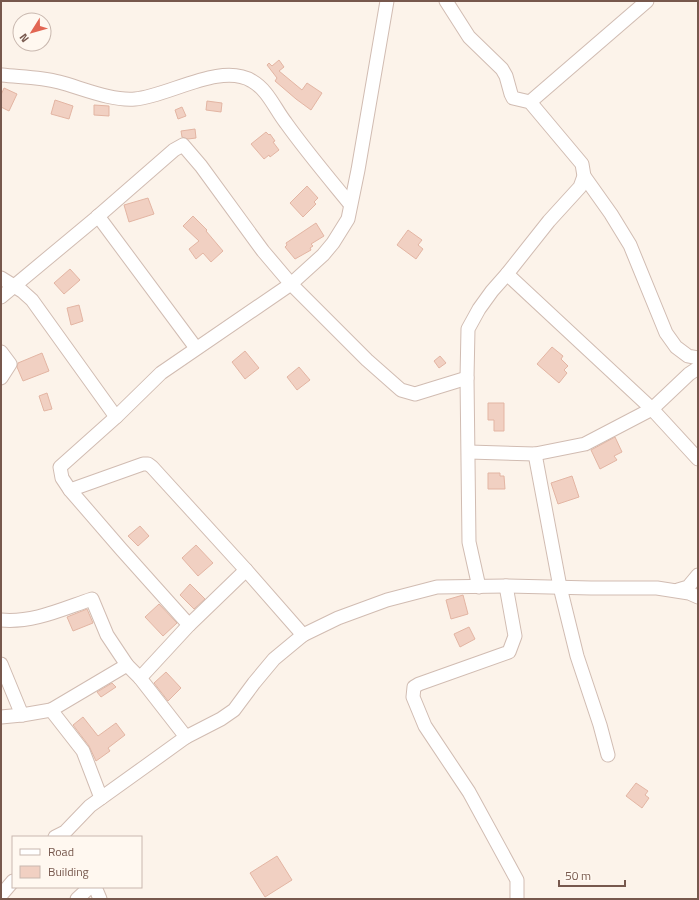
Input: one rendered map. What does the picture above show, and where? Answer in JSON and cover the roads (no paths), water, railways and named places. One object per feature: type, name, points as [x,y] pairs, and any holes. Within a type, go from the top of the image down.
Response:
[{"type":"street","points":[[189,625],[70,490],[62,478],[60,466],[116,417],[161,373],[291,284],[324,255],[333,243],[348,219],[358,170],[387,1]]},
{"type":"street","points":[[446,1],[469,37],[502,69],[508,80],[512,96],[514,98],[530,102],[582,164],[584,176],[611,214],[630,245],[666,333],[676,347],[688,356],[698,358]]},
{"type":"street","points":[[530,102],[647,1]]},
{"type":"street","points":[[2,75],[57,81],[118,98],[135,99],[156,95],[220,75],[245,77],[259,86],[272,102],[289,128],[350,204]]},
{"type":"street","points":[[1,297],[174,150],[183,145],[201,166],[263,251],[291,284],[367,360],[401,390],[415,394],[467,378]]},
{"type":"street","points":[[479,587],[469,542],[467,378],[468,329],[479,309],[549,221],[580,187],[584,176]]},
{"type":"street","points":[[98,216],[196,348]]},
{"type":"street","points":[[507,274],[652,409],[698,459]]},
{"type":"street","points":[[1,278],[22,291],[32,300],[116,417]]},
{"type":"street","points":[[1,352],[10,364],[1,378]]},
{"type":"street","points":[[469,452],[536,454],[585,444],[652,409],[689,374],[698,368]]},
{"type":"street","points":[[536,454],[560,587],[577,656],[600,725],[608,755]]},
{"type":"street","points":[[70,490],[142,464],[148,464],[246,570],[303,635]]},
{"type":"street","points":[[140,678],[189,625],[246,570]]},
{"type":"street","points":[[678,590],[688,587],[698,575]]},
{"type":"street","points":[[506,586],[514,636],[509,652],[419,684],[414,687],[413,697],[425,726],[469,792],[517,880],[517,899]]},
{"type":"street","points":[[62,835],[90,806],[101,798],[186,738],[221,719],[234,710],[274,659],[303,635],[338,618],[387,600],[437,587],[652,587],[678,590],[698,597]]},
{"type":"street","points":[[1,620],[10,621],[33,618],[92,599],[107,635],[127,665],[140,678],[186,738]]},
{"type":"street","points":[[1,664],[22,716]]},
{"type":"street","points":[[1,717],[22,716],[51,710],[127,665]]},
{"type":"street","points":[[51,710],[83,751],[101,798]]},
{"type":"street","points":[[1,895],[12,882]]},
{"type":"street","points":[[77,899],[89,888]]},
{"type":"street","points":[[95,888],[100,899]]}]
